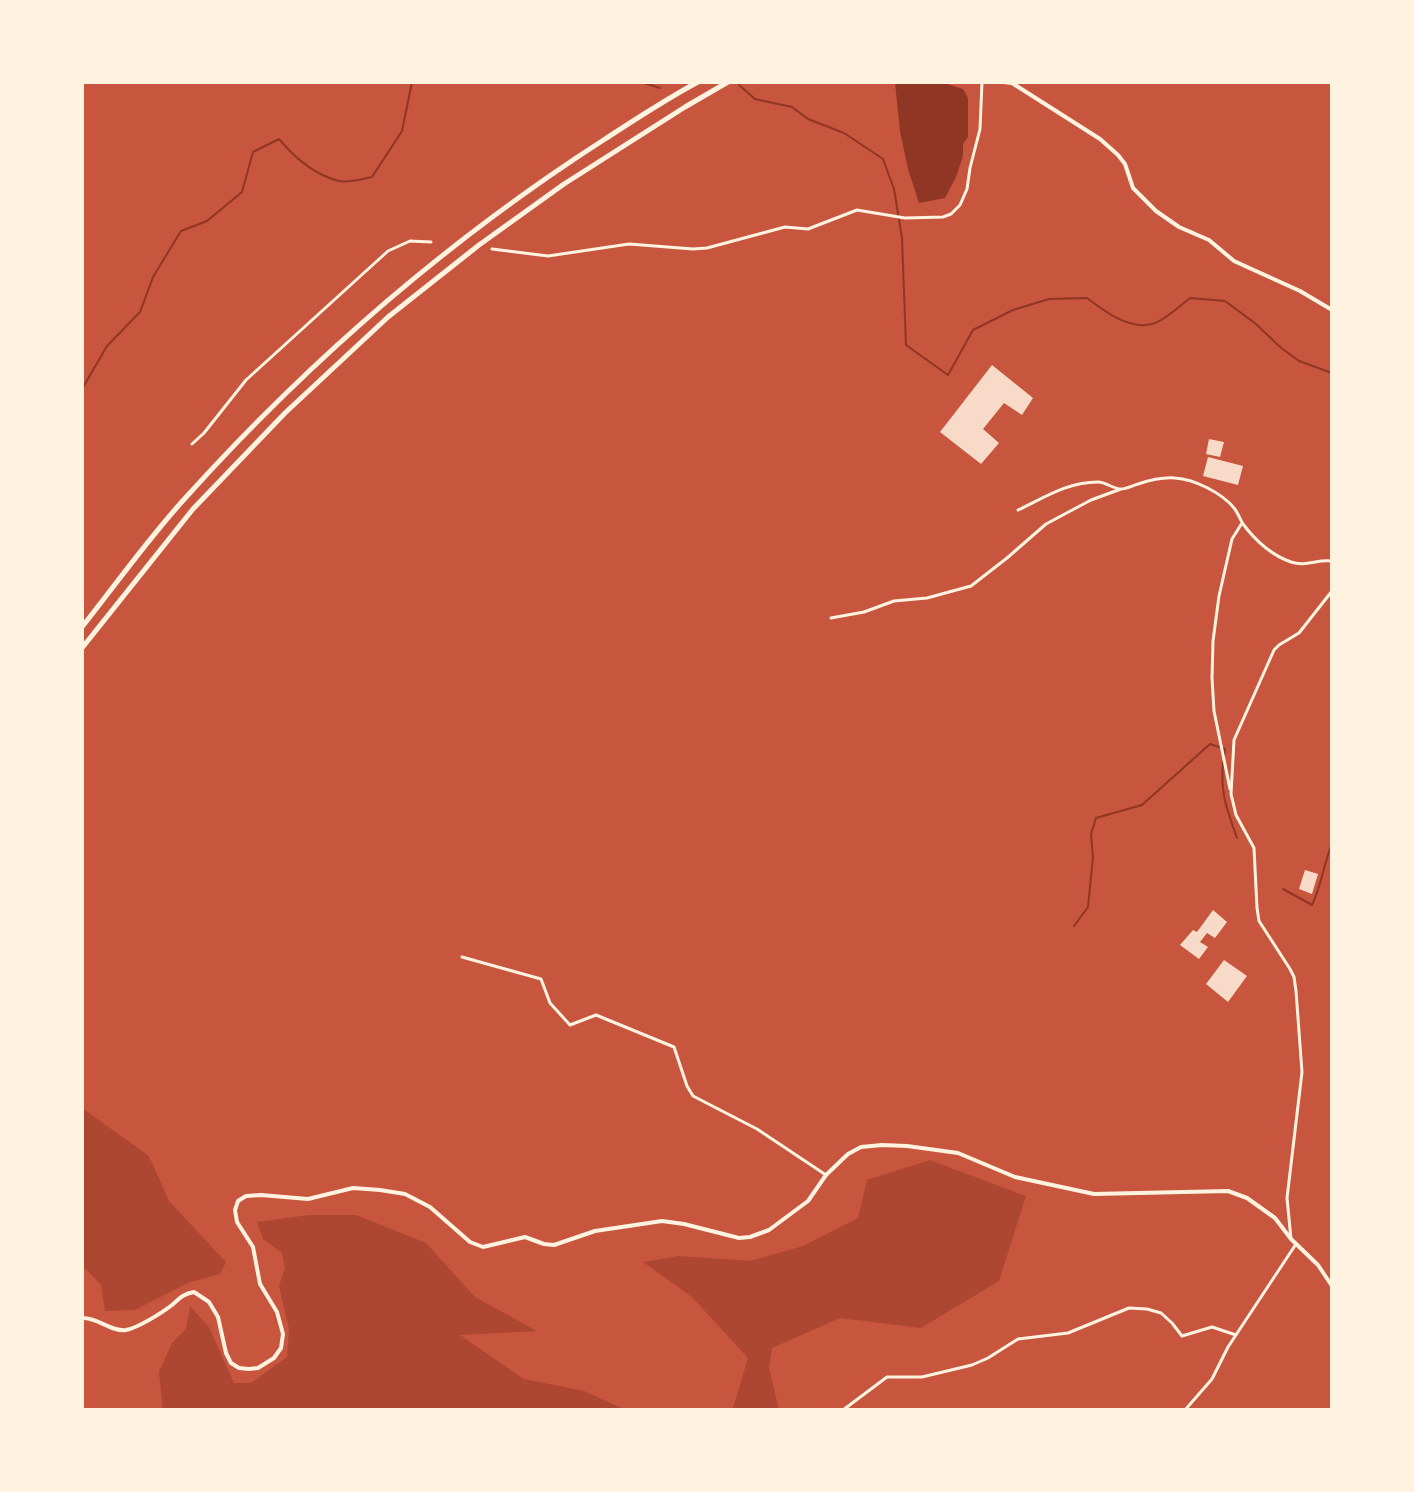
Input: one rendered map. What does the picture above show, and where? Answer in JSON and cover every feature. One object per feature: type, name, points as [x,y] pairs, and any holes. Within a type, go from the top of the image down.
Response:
[{"type":"highway","points":[[82,627],[186,496],[275,403],[379,307],[470,233],[563,166],[698,82]]},
{"type":"highway","points":[[82,648],[193,509],[285,413],[388,317],[479,245],[564,184],[728,82]]},
{"type":"street","points":[[492,249],[548,256],[629,244],[693,249],[785,227],[808,229],[857,210],[905,218],[943,217],[960,205],[967,189],[980,129],[982,82]]},
{"type":"street","points":[[1003,82],[1012,83],[1100,139],[1125,164],[1133,188],[1156,211],[1179,227],[1209,240],[1234,261],[1300,291],[1332,310]]},
{"type":"street","points":[[192,444],[246,380],[388,251],[410,241],[431,242]]},
{"type":"street","points":[[831,618],[864,612],[894,601],[927,598],[971,586],[1046,524],[1091,500],[1152,480],[1176,478],[1219,495],[1234,508],[1242,523],[1262,546],[1290,562],[1305,565],[1332,561]]},
{"type":"street","points":[[1018,510],[1074,484],[1102,481],[1121,489]]},
{"type":"street","points":[[1242,523],[1232,539],[1219,596],[1213,641],[1214,711],[1236,815],[1254,848],[1259,921],[1294,977],[1302,1072],[1287,1198],[1291,1239]]},
{"type":"street","points":[[1231,794],[1234,740],[1274,650],[1299,633],[1332,591]]},
{"type":"street","points":[[462,957],[541,979],[550,1003],[570,1025],[596,1015],[674,1047],[693,1096],[757,1129],[826,1175]]},
{"type":"street","points":[[82,1318],[126,1330],[161,1312],[181,1296],[194,1292],[209,1302],[218,1317],[231,1363],[249,1369],[274,1358],[281,1348],[283,1334],[277,1312],[260,1284],[253,1247],[237,1222],[235,1210],[238,1201],[246,1196],[308,1199],[353,1188],[405,1194],[430,1207],[452,1228],[477,1245],[490,1246],[525,1237],[554,1245],[595,1231],[662,1221],[739,1238],[769,1230],[808,1201],[826,1175],[848,1154],[861,1147],[907,1146],[958,1153],[1015,1177],[1094,1194],[1228,1191],[1247,1198],[1275,1218],[1318,1265],[1332,1286]]},
{"type":"street","points":[[1185,1410],[1212,1379],[1236,1335],[1296,1244]]},
{"type":"street","points":[[843,1410],[887,1377],[922,1377],[972,1365],[1018,1339],[1068,1333],[1129,1308],[1161,1313],[1182,1336],[1212,1327],[1236,1335]]},
{"type":"shaded area","points":[[895,82],[941,82],[963,89],[968,98],[968,137],[963,144],[963,156],[956,177],[945,198],[919,203],[900,131]]},
{"type":"shaded area","points":[[82,1108],[149,1156],[169,1201],[226,1262],[220,1274],[188,1283],[135,1310],[105,1311],[101,1285],[82,1265]]},
{"type":"shaded area","points":[[930,1160],[1026,1196],[999,1281],[921,1328],[840,1318],[772,1348],[769,1368],[779,1410],[731,1410],[748,1358],[692,1297],[643,1262],[679,1256],[750,1261],[803,1246],[858,1218],[867,1180]]},
{"type":"shaded area","points":[[309,1215],[356,1215],[426,1243],[475,1297],[537,1331],[460,1335],[524,1379],[584,1391],[626,1410],[163,1410],[159,1372],[172,1343],[186,1329],[190,1306],[209,1327],[234,1383],[251,1383],[287,1357],[289,1329],[279,1286],[285,1268],[282,1253],[263,1239],[257,1222]]},
{"type":"building","points":[[992,365],[1033,398],[1022,415],[1004,403],[983,429],[999,443],[981,464],[940,432]]},
{"type":"building","points":[[1209,439],[1224,442],[1220,457],[1206,454]]},
{"type":"building","points":[[1208,457],[1243,466],[1238,485],[1203,476]]},
{"type":"building","points":[[1305,870],[1318,874],[1312,894],[1299,889]]},
{"type":"building","points":[[1213,910],[1227,922],[1215,938],[1207,933],[1200,942],[1208,947],[1199,959],[1180,945],[1193,930],[1197,932]]},
{"type":"building","points":[[1224,960],[1247,976],[1228,1002],[1206,984]]},
{"type":"waterway","points":[[82,389],[107,346],[140,312],[153,277],[181,231],[207,221],[242,192],[253,152],[279,139],[306,164],[330,178],[347,182],[372,177],[402,131],[412,82]]},
{"type":"waterway","points":[[641,82],[660,88]]},
{"type":"waterway","points":[[739,85],[755,99],[792,107],[808,119],[844,133],[883,159],[894,189],[902,238],[906,345],[948,375],[973,330],[1013,310],[1049,299],[1087,298],[1117,318],[1143,325],[1161,320],[1190,298],[1225,301],[1299,361],[1332,373]]},
{"type":"waterway","points":[[1074,926],[1088,907],[1093,857],[1091,834],[1096,818],[1142,805],[1210,744],[1225,749],[1224,756]]},
{"type":"waterway","points":[[1223,762],[1223,792],[1237,838]]},
{"type":"waterway","points":[[1283,889],[1312,905],[1332,844]]}]
